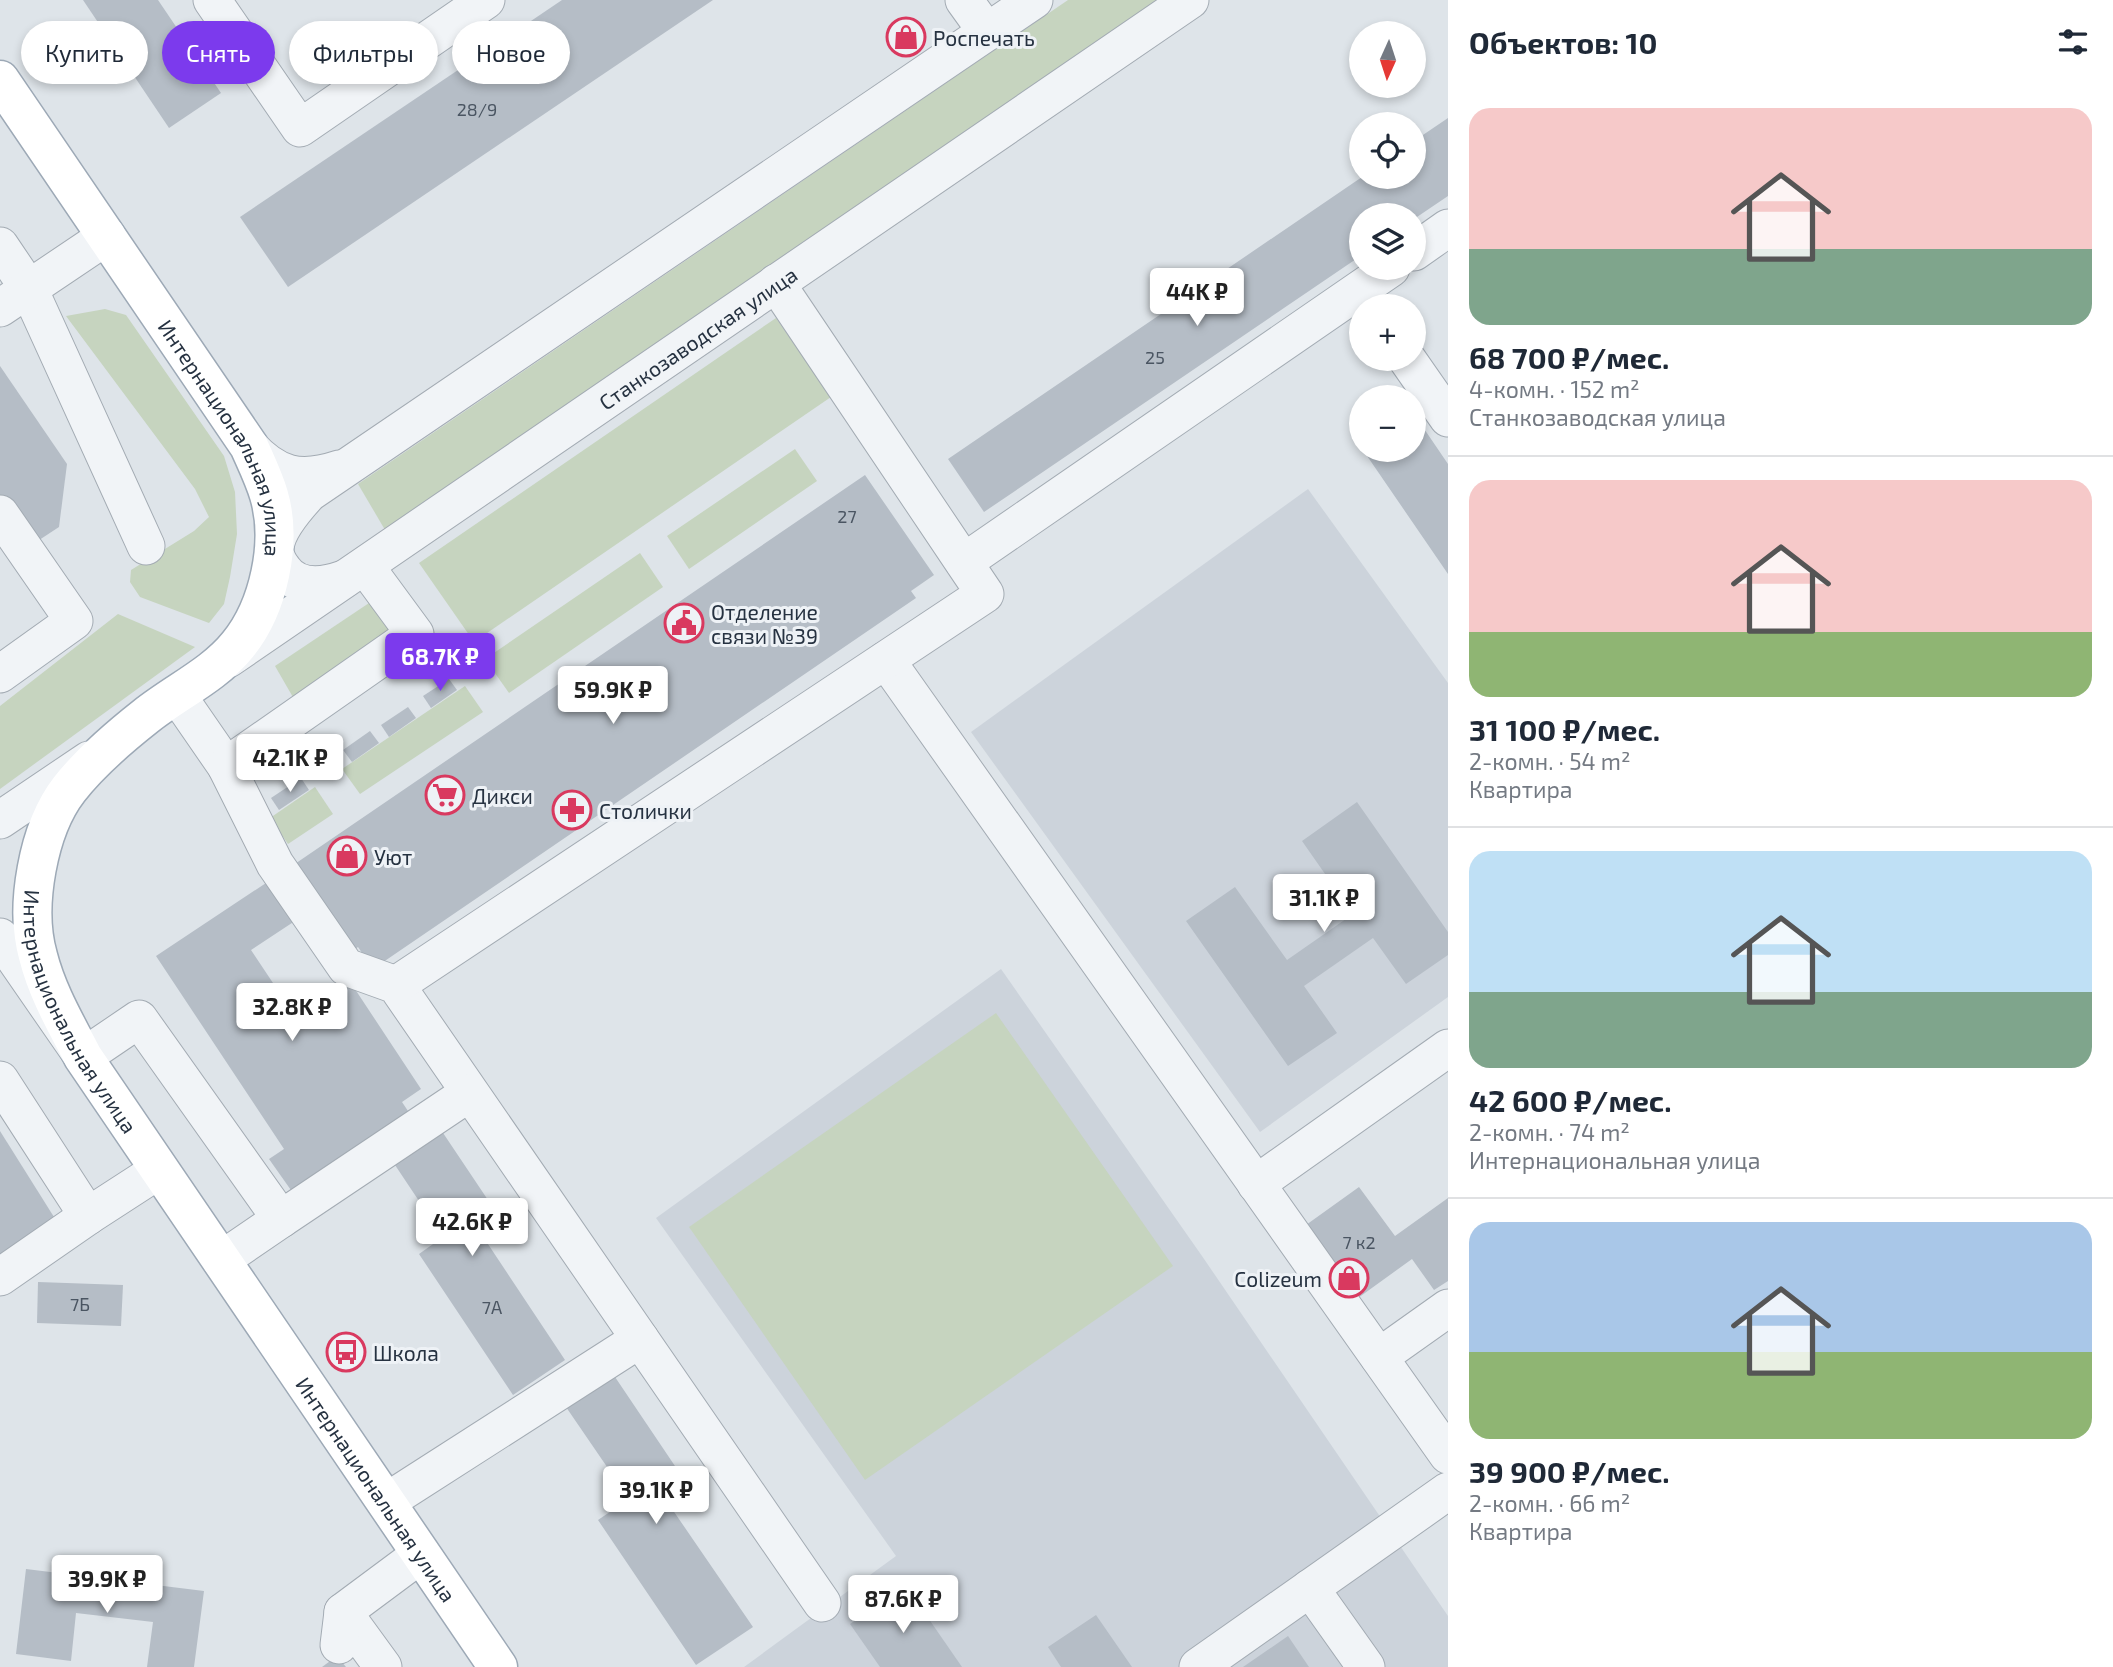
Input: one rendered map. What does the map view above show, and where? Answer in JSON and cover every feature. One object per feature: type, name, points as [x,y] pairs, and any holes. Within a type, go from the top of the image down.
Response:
[{"type":"main road","name":"Интернациональная улица","points":[[0,80],[249,446],[270,496],[275,548],[264,600],[238,645],[191,685],[107,747],[68,790],[43,838],[32,895],[37,954],[57,1007],[83,1057],[498,1667]]},
{"type":"street","points":[[212,0],[300,128],[486,0]]},
{"type":"street","points":[[964,0],[987,32]]},
{"type":"street","points":[[226,766],[415,634],[357,572],[321,584],[307,584],[286,573],[279,563],[275,548],[288,517],[309,493],[1034,0]]},
{"type":"street","name":"Станкозаводская улица","points":[[191,685],[1190,0]]},
{"type":"street","points":[[1426,244],[1448,228]]},
{"type":"street","points":[[15,298],[107,236]]},
{"type":"street","points":[[0,246],[15,298],[146,546]]},
{"type":"street","points":[[1368,294],[1381,280]]},
{"type":"street","points":[[396,985],[985,594],[776,283]]},
{"type":"street","points":[[964,562],[1349,309]]},
{"type":"street","points":[[1415,371],[1448,418]]},
{"type":"street","points":[[249,446],[262,460],[278,471],[295,475],[311,476],[346,467]]},
{"type":"street","points":[[0,514],[74,621],[0,674]]},
{"type":"street","points":[[886,660],[1448,1455]]},
{"type":"street","points":[[191,685],[226,766],[275,864],[346,967],[396,985],[822,1603]]},
{"type":"street","points":[[0,820],[107,747]]},
{"type":"street","points":[[0,937],[83,1057],[139,1020],[281,1219]]},
{"type":"street","points":[[1256,1184],[1448,1048]]},
{"type":"street","points":[[0,1080],[88,1216]]},
{"type":"street","points":[[221,1260],[470,1093]]},
{"type":"street","points":[[0,1277],[159,1170]]},
{"type":"street","points":[[1378,1357],[1448,1308]]},
{"type":"street","points":[[386,1502],[640,1339]]},
{"type":"street","points":[[1198,1667],[1448,1491]]},
{"type":"street","points":[[383,1667],[341,1628],[422,1554]]},
{"type":"street","points":[[1310,1588],[1366,1667]]},
{"type":"shaded area","points":[[1308,489],[1448,683],[1448,997],[1260,1132],[971,732]]},
{"type":"shaded area","points":[[1001,969],[1202,1256],[1448,1616],[1448,1667],[744,1667],[896,1556],[656,1218]]},
{"type":"green space","points":[[1068,0],[1162,0],[388,535],[358,484]]},
{"type":"green space","points":[[105,309],[126,315],[224,456],[235,492],[237,534],[224,604],[209,623],[140,597],[130,582],[131,570],[194,531],[209,517],[195,489],[66,316]]},
{"type":"green space","points":[[776,318],[831,397],[474,642],[419,563]]},
{"type":"green space","points":[[795,449],[817,481],[689,569],[667,536]]},
{"type":"green space","points":[[640,553],[663,587],[509,693],[485,659]]},
{"type":"green space","points":[[375,599],[396,629],[294,699],[275,666]]},
{"type":"green space","points":[[118,614],[195,647],[0,789],[0,706]]},
{"type":"green space","points":[[465,686],[483,712],[360,794],[342,769]]},
{"type":"green space","points":[[315,787],[333,814],[288,844],[270,818]]},
{"type":"green space","points":[[996,1013],[1173,1266],[865,1480],[689,1227]]},
{"type":"building","points":[[83,0],[158,0],[172,21],[162,21],[162,84],[215,84],[221,93],[169,128],[139,84],[148,84],[148,21],[97,21]]},
{"type":"building","points":[[562,0],[713,0],[288,287],[240,217],[452,74],[452,84],[570,84],[570,21],[531,21]]},
{"type":"building","points":[[1448,118],[1448,196],[1426,211],[1426,203],[1349,203],[1349,264],[984,512],[948,459],[1349,186],[1349,189],[1426,189],[1426,133]]},
{"type":"building","points":[[0,366],[67,464],[59,527],[30,546],[0,503]]},
{"type":"building","points":[[1426,432],[1448,464],[1448,574],[1371,462],[1426,462]]},
{"type":"building","points":[[865,475],[934,575],[911,591],[916,598],[373,969],[358,947],[345,956],[286,870]]},
{"type":"building","points":[[449,679],[457,690],[431,708],[423,696]]},
{"type":"building","points":[[408,707],[416,718],[389,737],[381,725]]},
{"type":"building","points":[[370,731],[379,743],[352,762],[343,750]]},
{"type":"building","points":[[301,778],[309,790],[279,810],[271,798]]},
{"type":"building","points":[[1357,802],[1448,932],[1448,955],[1406,984],[1373,938],[1304,986],[1337,1033],[1288,1066],[1186,921],[1235,887],[1287,960],[1353,914],[1302,841]]},
{"type":"building","points":[[275,877],[301,917],[251,950],[293,1013],[347,977],[421,1089],[402,1102],[416,1123],[293,1193],[269,1159],[284,1149],[156,956]]},
{"type":"building","points":[[431,1115],[494,1209],[474,1223],[565,1360],[513,1395],[419,1254],[443,1237],[383,1147]]},
{"type":"building","points":[[0,1131],[59,1225],[0,1262]]},
{"type":"building","points":[[1359,1187],[1395,1236],[1448,1198],[1448,1281],[1434,1290],[1412,1259],[1358,1298],[1306,1225]]},
{"type":"building","points":[[38,1282],[123,1285],[121,1326],[37,1323]]},
{"type":"building","points":[[613,1374],[679,1472],[657,1487],[753,1627],[696,1665],[598,1520],[629,1499],[566,1407]]},
{"type":"building","points":[[26,1569],[204,1591],[194,1667],[147,1667],[153,1622],[76,1613],[71,1661],[16,1654]]},
{"type":"building","points":[[906,1586],[962,1667],[880,1667],[850,1624]]},
{"type":"building","points":[[1096,1615],[1132,1667],[1061,1667],[1048,1647]]},
{"type":"building","points":[[1288,1636],[1309,1667],[1243,1667]]},
{"type":"building","points":[[337,1656],[346,1667],[322,1667]]},
{"type":"place","name":"Роспечать","points":[[906,37]]},
{"type":"place","name":"Отделение связи №39","points":[[684,623]]},
{"type":"place","name":"Дикси","points":[[445,795]]},
{"type":"place","name":"Столички","points":[[572,810]]},
{"type":"place","name":"Уют","points":[[347,856]]},
{"type":"place","name":"Colizeum","points":[[1349,1278]]},
{"type":"place","name":"Школа","points":[[346,1352]]}]
